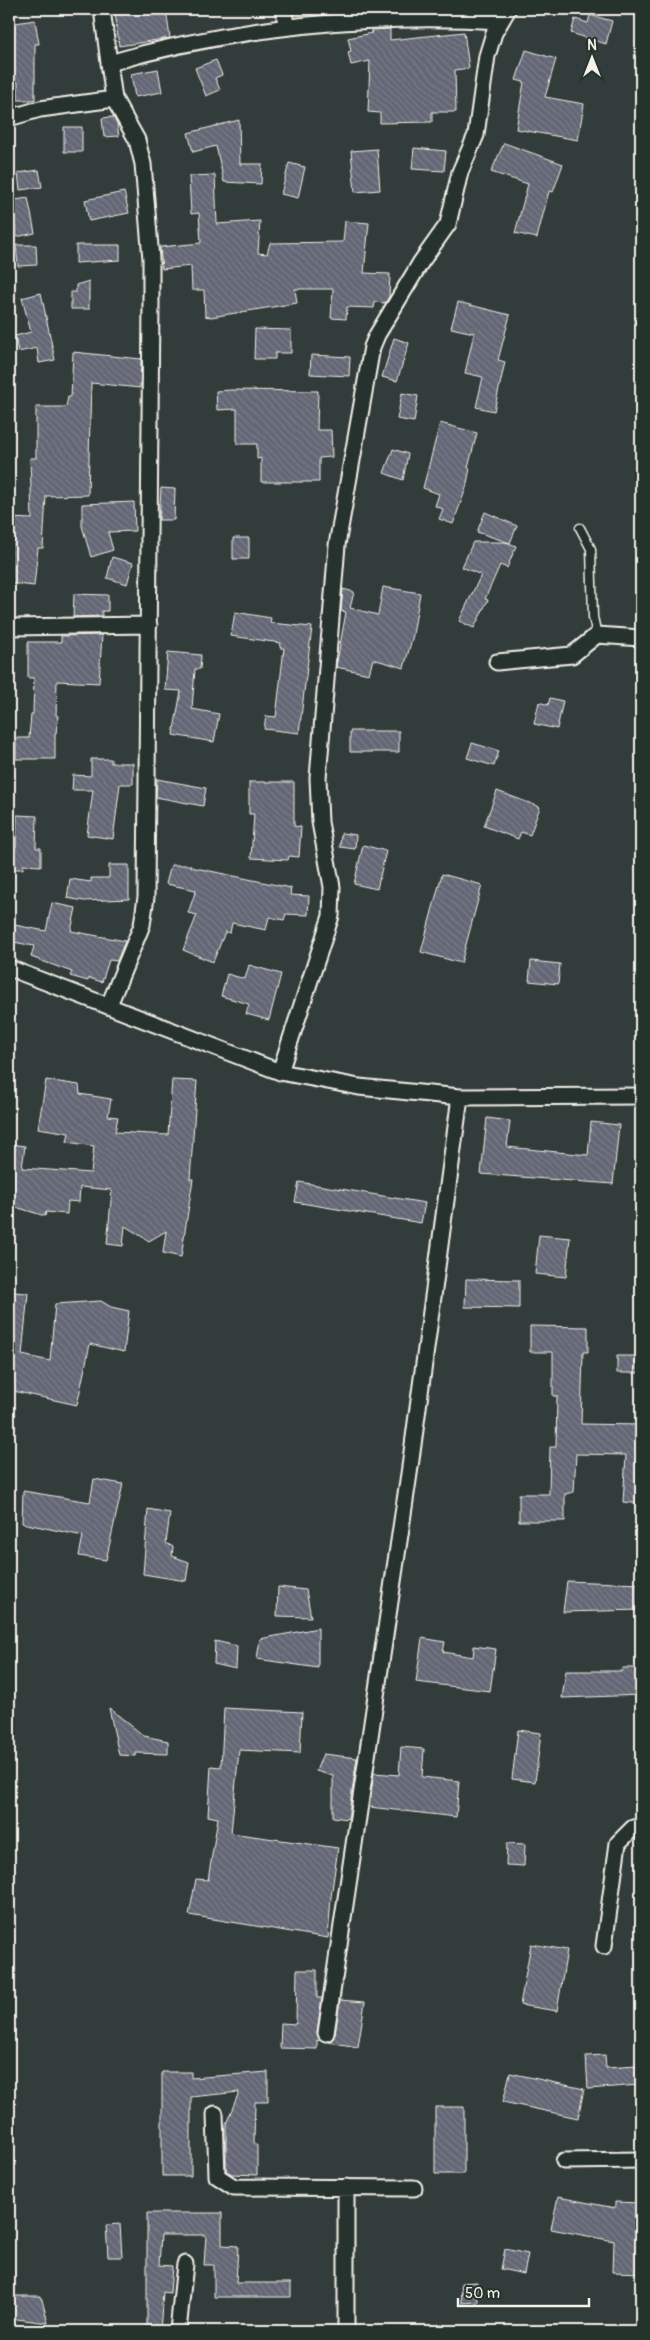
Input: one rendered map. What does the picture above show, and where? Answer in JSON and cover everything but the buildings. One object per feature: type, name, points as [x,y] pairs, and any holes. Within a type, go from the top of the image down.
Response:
[{"type":"street","points":[[102,9],[114,99],[137,140],[143,164],[149,221],[152,293],[146,897],[142,925],[109,1005]]},
{"type":"street","points":[[284,9],[286,27]]},
{"type":"street","points":[[109,63],[191,44],[286,27],[412,18],[504,15]]},
{"type":"street","points":[[280,1072],[331,916],[332,886],[320,822],[318,778],[336,545],[370,359],[377,334],[421,262],[448,224],[460,172],[476,135],[487,56],[494,33],[504,15]]},
{"type":"street","points":[[9,118],[40,109],[114,99]]},
{"type":"street","points":[[9,627],[149,625]]},
{"type":"street","points":[[497,662],[572,656],[597,635],[641,638]]},
{"type":"street","points":[[9,968],[280,1072],[359,1087],[460,1097],[641,1096]]},
{"type":"street","points":[[326,2033],[410,1467],[460,1097]]},
{"type":"street","points":[[604,1946],[618,1843],[632,1828],[641,1827]]},
{"type":"street","points":[[215,2114],[217,2176],[234,2187],[414,2188]]},
{"type":"street","points":[[564,2161],[641,2160]]},
{"type":"street","points":[[346,2188],[346,2331]]},
{"type":"street","points":[[178,2331],[185,2264]]},
{"type":"lane","points":[[580,528],[591,549],[594,617],[597,635]]}]
